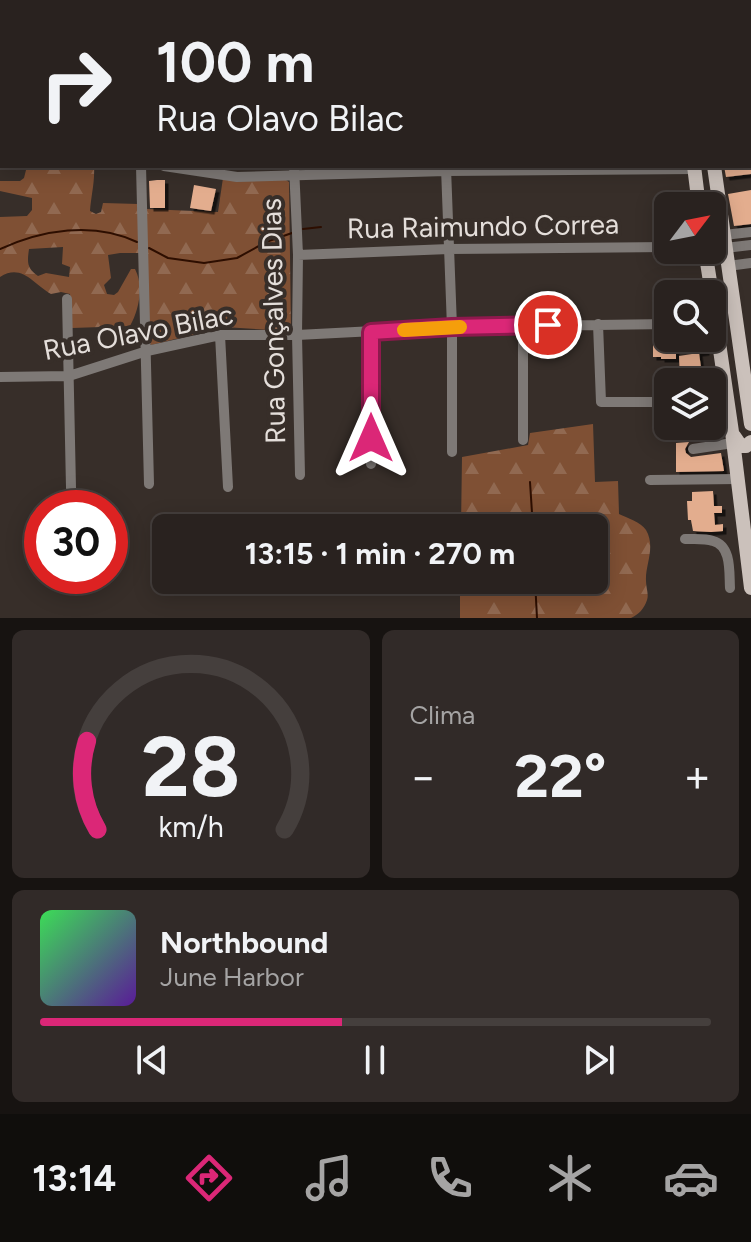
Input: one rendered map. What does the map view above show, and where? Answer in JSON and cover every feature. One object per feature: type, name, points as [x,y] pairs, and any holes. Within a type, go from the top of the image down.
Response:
[{"type":"main road","points":[[694,168],[697,192]]},
{"type":"main road","points":[[714,168],[717,192]]},
{"type":"main road","points":[[726,254],[750,407]]},
{"type":"main road","points":[[726,420],[732,437],[748,536],[746,555],[751,588]]},
{"type":"main road","points":[[732,437],[741,446],[751,442]]},
{"type":"street","points":[[141,168],[149,484]]},
{"type":"street","points":[[177,168],[237,177],[294,171],[694,168]]},
{"type":"street","points":[[446,169],[452,327],[452,452]]},
{"type":"street","name":"Rua Gonçalves Dias","points":[[294,171],[300,475]]},
{"type":"street","points":[[726,240],[751,232]]},
{"type":"street","points":[[726,241],[749,245],[750,263],[728,266]]},
{"type":"street","name":"Rua Raimundo Correa","points":[[298,255],[449,249],[654,247]]},
{"type":"street","points":[[67,299],[71,488]]},
{"type":"street","points":[[598,324],[601,402],[654,402]]},
{"type":"street","name":"Rua Olavo Bilac","points":[[0,377],[69,376],[147,351],[220,335],[654,324]]},
{"type":"street","points":[[523,326],[523,440]]},
{"type":"street","points":[[371,332],[371,464]]},
{"type":"street","points":[[220,335],[228,487]]},
{"type":"street","points":[[693,449],[732,437]]},
{"type":"street","points":[[650,480],[738,479]]},
{"type":"street","points":[[685,539],[717,542],[728,555],[730,588]]},
{"type":"street","points":[[728,555],[746,555]]},
{"type":"green space","points":[[26,168],[94,168],[90,211],[96,214],[101,212],[103,203],[138,204],[140,253],[108,255],[111,278],[104,285],[107,294],[114,295],[131,269],[135,269],[139,298],[130,326],[72,328],[70,294],[51,294],[27,276],[15,272],[0,277],[0,217],[27,216],[32,210],[32,198],[0,191],[0,181],[20,181]],"holes":[[[63,247],[62,264],[70,267],[69,277],[46,273],[38,276],[29,265],[29,249]]]},
{"type":"green space","points":[[223,178],[289,182],[291,329],[224,327],[151,345],[146,209],[218,212]]},
{"type":"green space","points":[[593,424],[595,482],[618,481],[619,514],[641,525],[649,536],[648,598],[643,609],[631,618],[460,618],[460,594],[608,594],[608,514],[461,514],[462,457],[528,445],[530,433]]},
{"type":"building","points":[[724,168],[751,168],[751,174],[726,177]]},
{"type":"building","points":[[165,180],[165,208],[150,208],[149,181]]},
{"type":"building","points":[[194,185],[216,189],[211,211],[190,208]]},
{"type":"building","points":[[751,190],[751,224],[734,226],[728,194]]},
{"type":"building","points":[[654,333],[654,352],[676,352],[676,359],[653,357]]},
{"type":"building","points":[[692,352],[706,352],[699,353],[701,368],[679,368],[679,356]]},
{"type":"building","points":[[689,442],[685,449],[691,457],[721,453],[724,471],[676,472],[676,443]]},
{"type":"building","points":[[713,491],[714,506],[722,506],[722,513],[714,513],[715,525],[723,524],[723,531],[693,531],[691,520],[688,520],[687,501],[692,501],[692,492]]},
{"type":"waterway","points":[[303,229],[321,227]]},
{"type":"waterway","points":[[0,249],[33,237],[68,230],[103,232],[137,242]]},
{"type":"waterway","points":[[149,248],[168,258],[204,263],[237,258],[266,242],[292,233]]},
{"type":"waterway","points":[[530,482],[532,514]]},
{"type":"waterway","points":[[536,594],[537,618]]},
{"type":"slow traffic","points":[[404,330],[460,327]]},
{"type":"route","points":[[371,438],[371,332],[548,325]]}]
